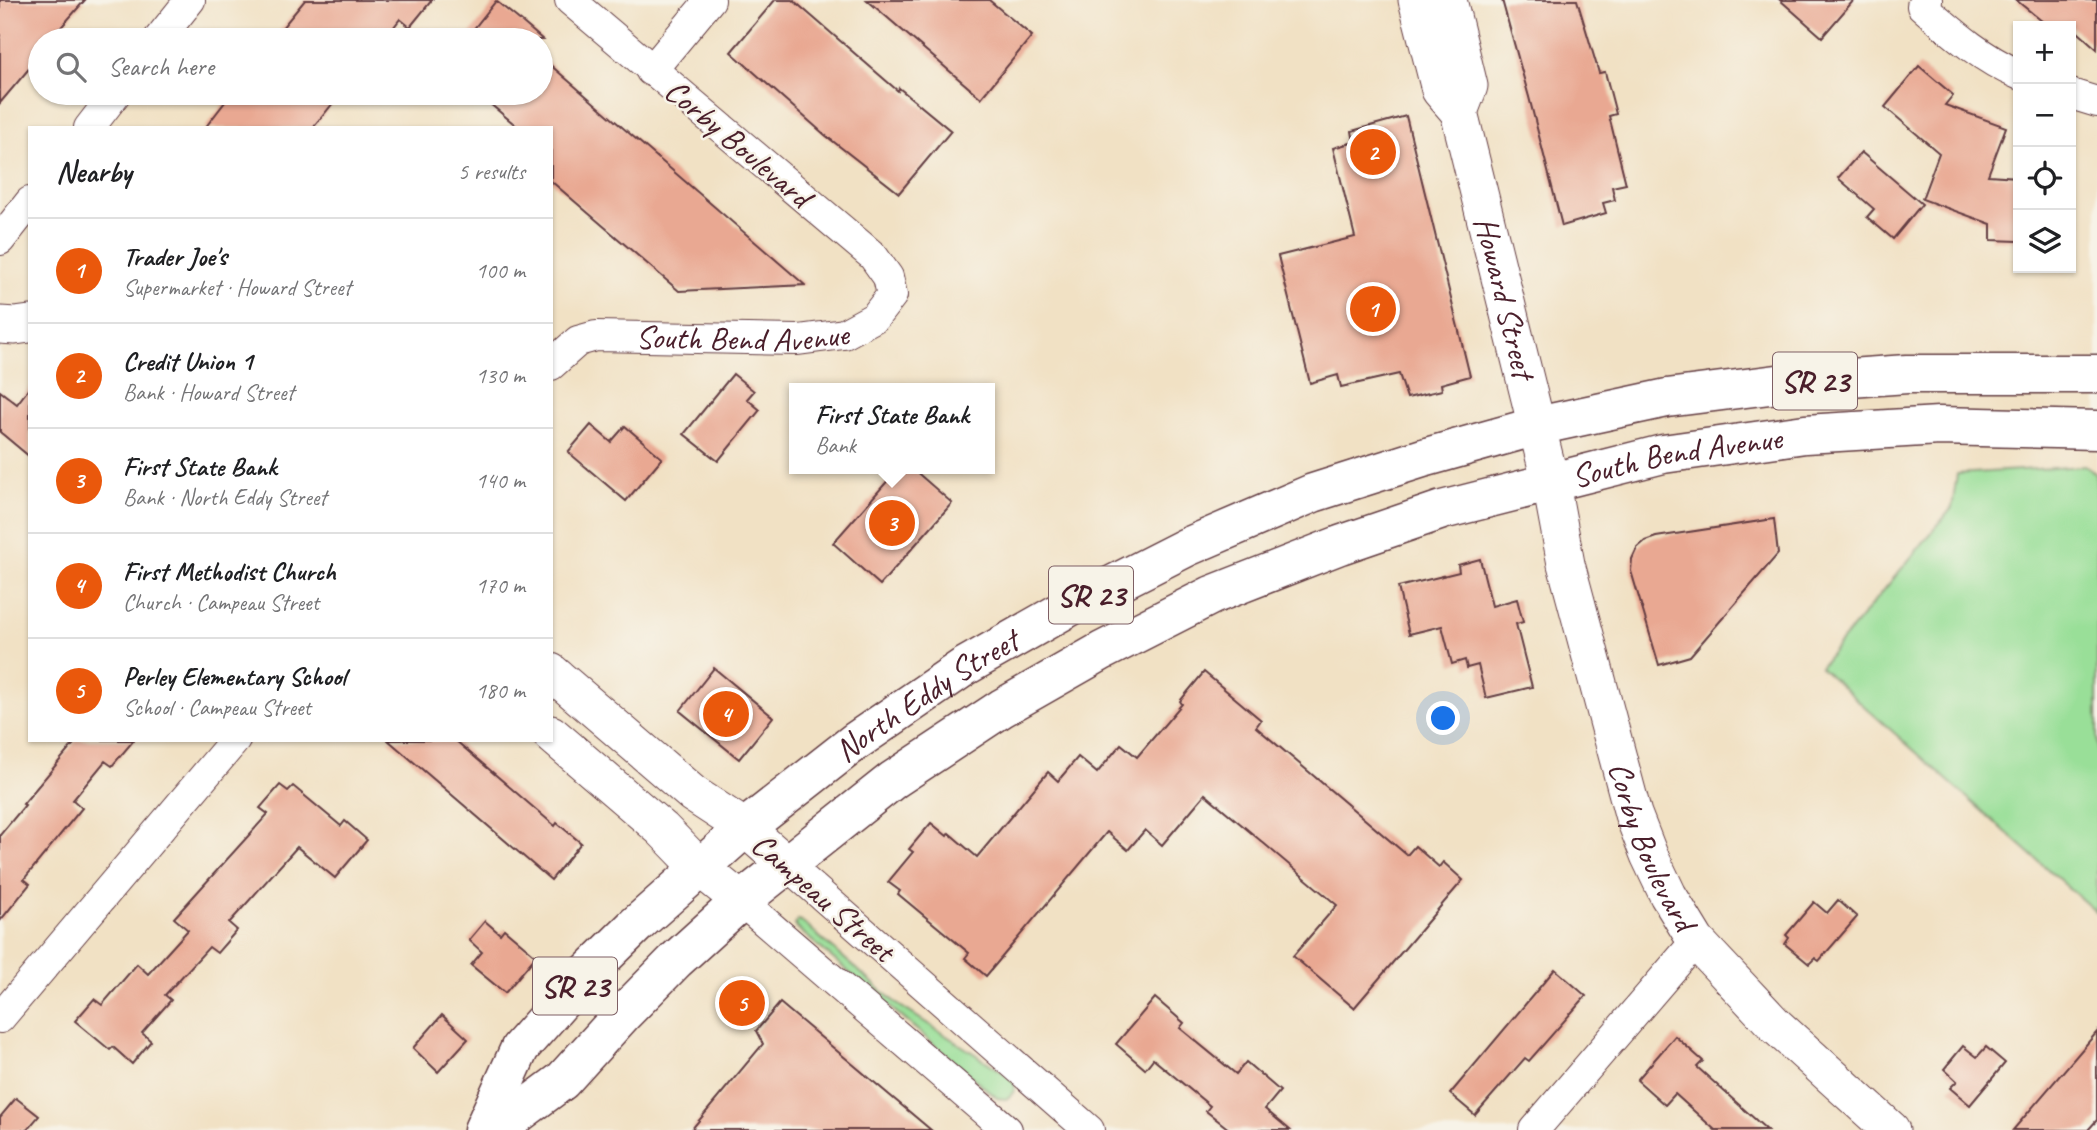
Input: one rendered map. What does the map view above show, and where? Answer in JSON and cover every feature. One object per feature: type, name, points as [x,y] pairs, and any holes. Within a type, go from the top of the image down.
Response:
[{"type":"main road","name":"South Bend Avenue","points":[[1537,426],[1667,398],[1793,382],[1907,374],[2097,373]]},
{"type":"main road","name":"North Eddy Street","points":[[483,1130],[520,1048],[581,979],[699,867],[745,828],[856,741],[964,667],[1073,605],[1187,547],[1313,493],[1537,426]]},
{"type":"main road","name":"South Bend Avenue","points":[[1551,484],[1663,454],[1805,434],[1939,426],[2097,430]]},
{"type":"main road","name":"North Eddy Street","points":[[495,1130],[562,1081],[622,1014],[741,901],[893,780],[1002,708],[1102,651],[1212,595],[1340,545],[1442,510],[1551,484]]},
{"type":"street","points":[[168,28],[190,0]]},
{"type":"street","name":"Corby Boulevard","points":[[570,0],[873,256],[888,277],[892,295]]},
{"type":"street","points":[[651,71],[710,0]]},
{"type":"street","name":"Howard Street","points":[[1417,0],[1440,90],[1459,112],[1551,484]]},
{"type":"street","name":"Howard Street","points":[[1448,0],[1469,86],[1459,112]]},
{"type":"street","points":[[1924,3],[1965,42],[2013,71]]},
{"type":"street","points":[[2076,96],[2097,102]]},
{"type":"street","points":[[91,126],[107,105]]},
{"type":"street","points":[[0,240],[28,205]]},
{"type":"street","name":"South Bend Avenue","points":[[553,363],[578,341],[596,336],[798,340],[844,334],[875,317],[892,295]]},
{"type":"street","name":"Corby Boulevard","points":[[1551,484],[1566,564],[1633,814],[1668,895],[1696,941],[1775,1025],[1891,1130]]},
{"type":"street","name":"Campeau Street","points":[[553,673],[693,793],[745,828],[1089,1130]]},
{"type":"street","name":"Campeau Street","points":[[553,736],[662,829],[699,867],[1007,1130]]},
{"type":"street","points":[[0,1018],[233,742]]},
{"type":"street","points":[[1534,1130],[1696,941]]},
{"type":"green space","points":[[2085,466],[2095,473],[2097,485],[2097,913],[1820,667],[1952,508],[1957,474]]},
{"type":"green space","points":[[798,920],[897,1004],[1009,1076],[1015,1082],[1012,1094],[1006,1099],[997,1098],[797,928],[795,925]]},
{"type":"building","points":[[0,0],[85,0],[60,28],[28,28],[28,70],[0,103]]},
{"type":"building","points":[[305,0],[432,0],[410,27],[400,19],[393,28],[282,28]]},
{"type":"building","points":[[775,0],[793,0],[898,91],[899,88],[951,131],[899,193],[825,135],[731,52]]},
{"type":"building","points":[[867,0],[989,0],[1032,36],[981,98]]},
{"type":"building","points":[[1502,0],[1577,0],[1599,73],[1605,72],[1616,114],[1609,116],[1626,184],[1612,187],[1615,200],[1603,203],[1606,213],[1562,226]]},
{"type":"building","points":[[1780,0],[1854,0],[1822,37]]},
{"type":"building","points":[[2016,0],[2097,0],[2097,49],[2076,30],[2076,21],[2042,21]]},
{"type":"building","points":[[496,1],[529,28],[475,28]]},
{"type":"building","points":[[1919,66],[1953,95],[1945,105],[2006,127],[1988,175],[2013,177],[2013,241],[1991,240],[1991,224],[1922,199],[1939,153],[1885,107]]},
{"type":"building","points":[[553,67],[805,285],[679,291],[553,183],[553,126],[517,126],[491,105],[553,105]]},
{"type":"building","points":[[223,105],[331,105],[315,126],[207,126]]},
{"type":"building","points":[[1406,116],[1470,376],[1441,384],[1442,390],[1407,398],[1399,374],[1341,387],[1338,375],[1310,383],[1278,256],[1355,237],[1333,148],[1354,142],[1352,131]]},
{"type":"building","points":[[1861,152],[1922,204],[1893,239],[1867,217],[1874,209],[1838,178]]},
{"type":"building","points":[[733,374],[754,391],[747,399],[760,410],[718,461],[684,434]]},
{"type":"building","points":[[28,390],[28,455],[0,432],[0,391],[17,404]]},
{"type":"building","points":[[591,425],[611,442],[625,426],[662,458],[626,501],[568,452]]},
{"type":"building","points":[[894,474],[919,474],[952,503],[880,585],[833,543]]},
{"type":"building","points":[[1774,519],[1778,554],[1690,656],[1659,665],[1631,571],[1637,548],[1656,537]]},
{"type":"building","points":[[1480,559],[1492,606],[1517,599],[1523,622],[1516,624],[1532,687],[1486,698],[1478,665],[1467,668],[1465,660],[1452,664],[1442,626],[1409,634],[1398,587],[1459,572],[1458,565]]},
{"type":"building","points":[[714,668],[773,717],[739,759],[680,711]]},
{"type":"building","points":[[1204,672],[1261,720],[1256,727],[1407,855],[1415,846],[1439,867],[1443,862],[1463,880],[1354,1008],[1293,956],[1337,905],[1205,794],[1162,845],[1145,830],[1128,850],[1107,832],[986,976],[965,958],[969,953],[898,894],[900,891],[888,882],[913,852],[909,849],[931,823],[947,836],[949,833],[977,857],[1048,772],[1058,781],[1078,757],[1097,773],[1121,744],[1137,757],[1182,704],[1180,701]]},
{"type":"building","points":[[75,742],[132,742],[112,766],[105,761],[73,800],[82,808],[24,879],[30,884],[0,921],[0,835],[25,805],[23,804]]},
{"type":"building","points":[[390,742],[457,742],[555,826],[557,823],[581,843],[551,880]]},
{"type":"building","points":[[280,785],[288,791],[293,786],[341,826],[345,821],[367,840],[335,878],[297,847],[229,923],[237,930],[217,953],[209,947],[165,995],[171,1000],[142,1033],[151,1041],[132,1064],[113,1047],[110,1050],[75,1021],[94,999],[102,1005],[137,964],[148,974],[188,930],[174,918],[268,814],[260,808]]},
{"type":"building","points":[[1838,900],[1857,917],[1819,961],[1815,958],[1809,964],[1785,944],[1789,938],[1786,935],[1814,902],[1827,913]]},
{"type":"building","points":[[485,921],[500,934],[504,929],[536,956],[505,993],[471,965],[482,952],[469,940]]},
{"type":"building","points":[[1555,969],[1586,996],[1529,1061],[1525,1058],[1475,1115],[1450,1094]]},
{"type":"building","points":[[1155,998],[1184,1023],[1180,1028],[1236,1074],[1246,1062],[1280,1091],[1265,1109],[1290,1130],[1230,1130],[1206,1111],[1210,1106],[1153,1059],[1145,1069],[1116,1044]]},
{"type":"building","points":[[780,1003],[931,1130],[691,1130],[763,1044],[756,1031]]},
{"type":"building","points":[[442,1015],[468,1039],[438,1072],[413,1048]]},
{"type":"building","points":[[2097,1032],[2097,1120],[2088,1130],[2013,1130]]},
{"type":"building","points":[[1675,1036],[1703,1061],[1697,1067],[1767,1130],[1715,1130],[1675,1094],[1665,1105],[1637,1080]]},
{"type":"building","points":[[1963,1046],[1977,1057],[1986,1047],[2005,1063],[1970,1105],[1950,1088],[1957,1081],[1944,1069]]},
{"type":"building","points":[[16,1098],[39,1116],[27,1130],[0,1130],[0,1117]]},
{"type":"place","name":"Credit Union 1","points":[[1373,152]]},
{"type":"place","name":"Trader Joe's","points":[[1373,309]]},
{"type":"place","name":"First State Bank","points":[[892,523]]},
{"type":"place","name":"First Methodist Church","points":[[726,714]]},
{"type":"place","name":"Perley Elementary School","points":[[742,1003]]}]
